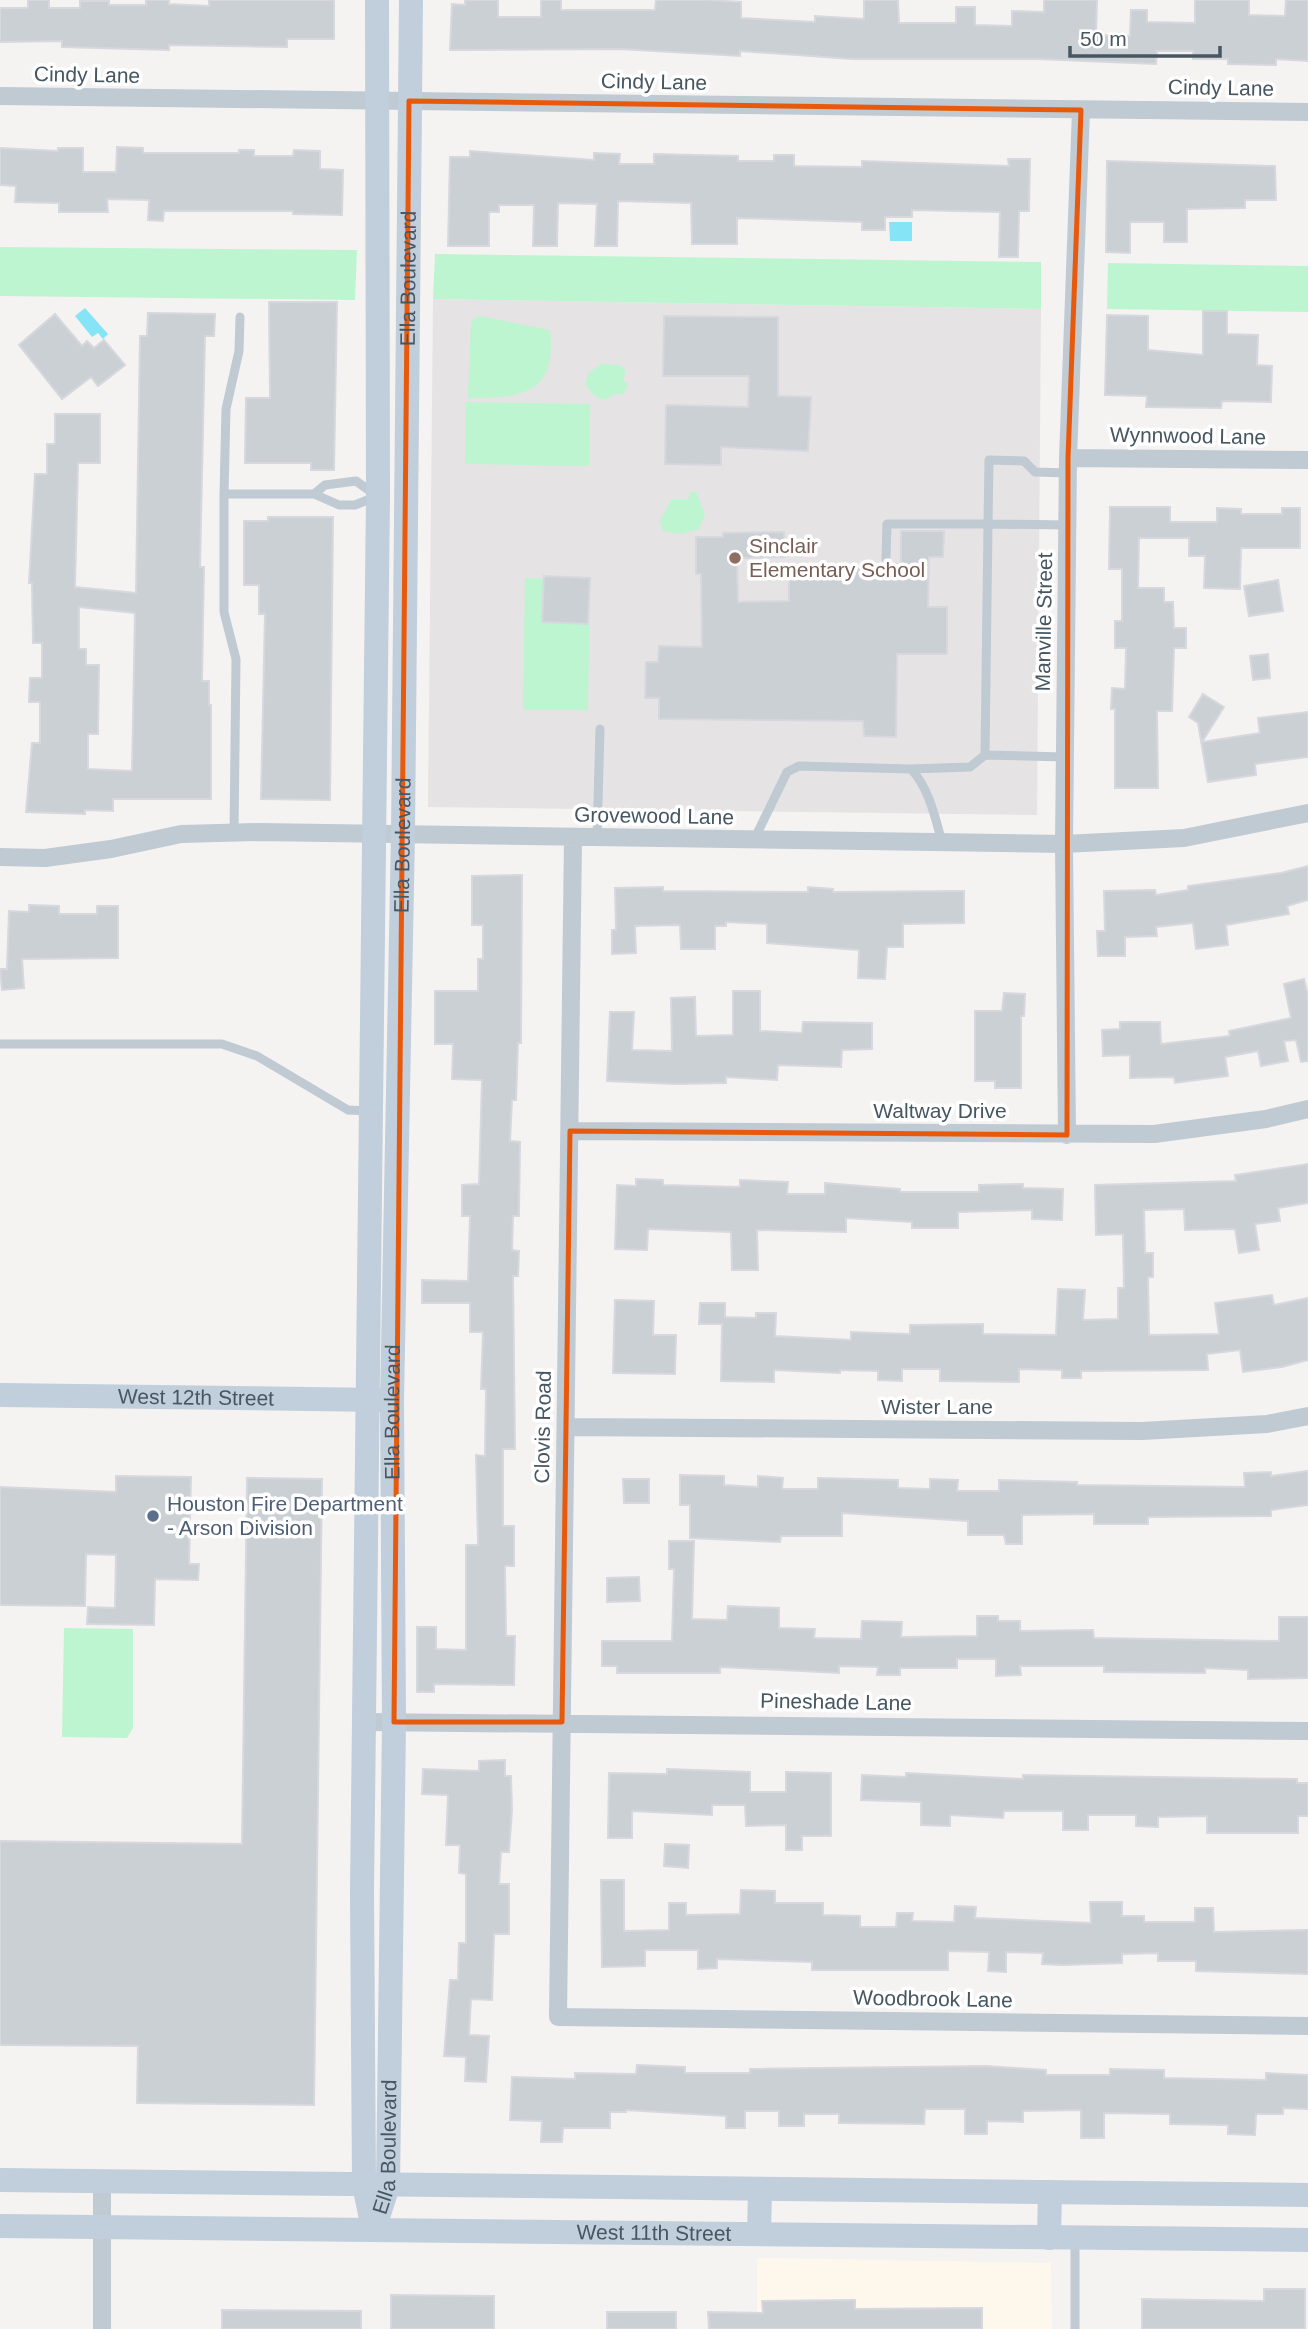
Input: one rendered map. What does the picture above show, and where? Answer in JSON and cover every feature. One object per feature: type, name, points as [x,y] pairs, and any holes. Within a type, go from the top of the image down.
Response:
[{"type":"main road","name":"Ella Boulevard","points":[[376,2185],[364,1722],[377,496],[377,0]]},
{"type":"main road","name":"Ella Boulevard","points":[[374,2229],[394,1722],[392,1400],[403,834],[411,0]]},
{"type":"main road","points":[[377,496],[406,496]]},
{"type":"main road","name":"West 12th Street","points":[[0,1395],[392,1400]]},
{"type":"main road","points":[[0,2180],[1308,2196]]},
{"type":"main road","points":[[759,2234],[760,2189]]},
{"type":"main road","points":[[1049,2238],[1050,2192]]},
{"type":"main road","name":"West 11th Street","points":[[0,2226],[1308,2240]]},
{"type":"street","name":"Cindy Lane","points":[[0,96],[1308,112]]},
{"type":"street","name":"Manville Street","points":[[1067,1135],[1064,844],[1068,465],[1081,110]]},
{"type":"street","name":"Wynnwood Lane","points":[[1068,465],[1308,460]]},
{"type":"street","name":"Grovewood Lane","points":[[0,857],[45,858],[111,849],[181,834],[234,833],[1064,844],[1184,838],[1308,813]]},
{"type":"street","name":"Clovis Road","points":[[558,2017],[573,837]]},
{"type":"street","name":"Waltway Drive","points":[[570,1132],[1154,1134],[1308,1109]]},
{"type":"street","name":"Wister Lane","points":[[566,1427],[1142,1431],[1267,1424],[1308,1416]]},
{"type":"street","name":"Pineshade Lane","points":[[364,1722],[1308,1731]]},
{"type":"street","name":"Woodbrook Lane","points":[[558,2017],[1308,2026]]},
{"type":"street","points":[[102,2182],[102,2329]]},
{"type":"lane","points":[[234,833],[236,659],[224,612],[224,494],[226,409],[239,351],[240,317]]},
{"type":"lane","points":[[985,755],[989,460],[1024,461],[1035,472],[1068,465]]},
{"type":"lane","points":[[314,494],[325,485],[356,481],[377,496]]},
{"type":"lane","points":[[224,494],[314,494],[339,505],[355,505],[377,496]]},
{"type":"lane","points":[[886,559],[887,524],[1068,525]]},
{"type":"lane","points":[[597,838],[600,729]]},
{"type":"lane","points":[[754,839],[787,772],[799,766],[911,769],[970,767],[985,755],[1065,757]]},
{"type":"lane","points":[[911,769],[919,778],[934,811],[942,842]]},
{"type":"lane","points":[[0,1044],[222,1044],[257,1056],[348,1110],[370,1111]]},
{"type":"lane","points":[[1075,2237],[1075,2329]]},
{"type":"highlighted area","points":[[409,101],[1081,110],[1068,458],[1067,1135],[570,1131],[562,1722],[394,1722]]},
{"type":"shaded area","name":"Sinclair Elementary School","points":[[433,299],[1041,309],[1037,815],[428,807]]},
{"type":"shaded area","points":[[757,2258],[1051,2263],[1052,2329],[757,2329]]},
{"type":"green space","points":[[0,247],[357,250],[355,300],[0,296]]},
{"type":"green space","points":[[435,254],[1041,262],[1041,309],[433,299]]},
{"type":"green space","points":[[1108,263],[1308,266],[1308,312],[1107,309]]},
{"type":"green space","points":[[479,316],[550,330],[551,352],[548,368],[532,388],[505,397],[468,398],[471,321]]},
{"type":"green space","points":[[600,364],[619,365],[626,370],[623,381],[628,383],[624,394],[613,394],[606,400],[596,397],[585,385],[588,374]]},
{"type":"green space","points":[[466,402],[590,404],[589,466],[465,464]]},
{"type":"green space","points":[[690,492],[696,492],[705,514],[699,529],[681,534],[663,531],[660,521],[671,500],[688,500]]},
{"type":"green space","points":[[525,578],[590,580],[588,710],[523,710]]},
{"type":"green space","points":[[64,1628],[133,1629],[133,1728],[127,1738],[62,1737]]},
{"type":"water","points":[[889,222],[912,222],[912,241],[890,241]]},
{"type":"water","points":[[85,308],[108,334],[103,339],[98,333],[92,337],[75,316]]},
{"type":"building","points":[[28,0],[49,0],[49,8],[80,8],[80,1],[109,1],[109,5],[146,5],[146,0],[169,0],[169,4],[209,6],[209,0],[334,0],[334,39],[287,39],[287,47],[169,45],[169,50],[62,47],[62,41],[0,42],[0,8],[28,8]]},
{"type":"building","points":[[465,0],[498,0],[498,17],[541,17],[541,0],[561,0],[561,10],[655,10],[656,0],[741,2],[741,18],[815,22],[815,16],[864,19],[864,0],[898,0],[899,23],[956,23],[956,7],[975,7],[975,25],[1012,26],[1012,11],[1044,12],[1044,0],[1097,0],[1096,35],[1130,36],[1131,10],[1147,10],[1147,22],[1195,23],[1195,0],[1249,0],[1249,15],[1285,16],[1286,0],[1308,0],[1308,61],[1276,59],[1276,65],[1228,64],[1228,59],[1193,59],[1193,51],[1157,51],[1156,64],[1037,59],[852,59],[740,51],[740,56],[620,49],[450,50],[452,4],[465,5]]},
{"type":"building","points":[[117,147],[143,148],[143,153],[239,153],[239,150],[254,150],[254,156],[293,156],[294,150],[320,151],[320,169],[343,170],[342,215],[293,214],[293,211],[164,211],[163,221],[148,220],[149,200],[107,199],[108,212],[59,212],[59,203],[15,202],[16,186],[0,185],[0,148],[58,151],[58,148],[83,148],[83,172],[116,172]]},
{"type":"building","points":[[470,151],[594,160],[594,153],[620,154],[619,164],[654,164],[654,154],[738,156],[738,161],[774,161],[774,155],[794,155],[794,166],[862,167],[862,161],[1009,166],[1008,159],[1030,159],[1029,211],[1019,211],[1018,257],[999,257],[1000,212],[912,210],[912,217],[885,217],[885,230],[862,230],[862,222],[737,218],[737,244],[692,244],[691,203],[618,201],[617,246],[595,246],[597,204],[558,203],[557,246],[533,246],[534,205],[499,205],[499,212],[489,212],[489,246],[448,246],[450,157],[470,157]]},
{"type":"building","points":[[1107,161],[1275,166],[1276,200],[1245,200],[1245,208],[1187,209],[1187,242],[1164,242],[1164,222],[1130,222],[1130,253],[1106,252]]},
{"type":"building","points":[[269,302],[337,302],[334,470],[311,470],[311,463],[245,463],[246,398],[270,398]]},
{"type":"building","points":[[1203,311],[1227,311],[1227,334],[1258,335],[1257,365],[1272,366],[1271,402],[1222,401],[1221,408],[1146,407],[1147,396],[1105,395],[1107,315],[1148,316],[1148,350],[1203,355]]},
{"type":"building","points":[[148,313],[215,314],[214,336],[205,336],[200,567],[204,567],[202,681],[209,681],[211,705],[211,799],[113,799],[113,811],[85,810],[85,814],[26,812],[32,743],[40,743],[40,702],[29,702],[30,678],[42,678],[42,643],[33,643],[32,583],[29,583],[35,474],[47,474],[47,444],[55,444],[55,414],[100,414],[100,463],[78,463],[75,587],[136,593],[140,336],[147,336]],"holes":[[[79,607],[135,613],[132,771],[88,769],[88,734],[98,734],[99,665],[86,665],[86,649],[79,649]]]},
{"type":"building","points":[[55,314],[82,346],[87,341],[94,348],[104,340],[125,365],[98,386],[91,377],[62,399],[19,345]]},
{"type":"building","points":[[664,316],[778,317],[778,396],[811,397],[808,451],[721,447],[721,465],[665,464],[666,405],[748,407],[749,376],[663,376]]},
{"type":"building","points":[[1110,507],[1170,507],[1170,522],[1217,522],[1217,508],[1241,509],[1241,514],[1282,514],[1282,508],[1300,508],[1300,548],[1241,548],[1240,589],[1204,588],[1205,556],[1189,556],[1189,538],[1139,538],[1138,588],[1164,588],[1164,602],[1173,602],[1174,628],[1186,628],[1186,648],[1174,648],[1172,711],[1157,711],[1158,788],[1115,788],[1115,709],[1111,709],[1112,688],[1125,689],[1126,648],[1115,648],[1115,621],[1122,621],[1122,569],[1109,569]]},
{"type":"building","points":[[268,517],[333,517],[330,800],[261,799],[265,614],[259,614],[259,585],[244,585],[244,521],[268,521]]},
{"type":"building","points":[[901,531],[944,531],[943,557],[929,557],[928,607],[947,607],[947,654],[897,654],[896,737],[864,736],[863,721],[659,719],[659,698],[645,698],[646,662],[658,662],[659,646],[702,647],[701,574],[696,574],[696,537],[723,537],[723,533],[784,532],[785,557],[737,558],[738,602],[789,601],[789,572],[845,572],[845,567],[863,567],[863,564],[901,564]]},
{"type":"building","points":[[544,576],[590,578],[588,624],[542,622]]},
{"type":"building","points":[[1278,580],[1283,611],[1249,616],[1244,586]]},
{"type":"building","points":[[1268,654],[1270,678],[1253,680],[1250,656]]},
{"type":"building","points":[[1203,694],[1224,707],[1202,742],[1260,733],[1258,718],[1308,712],[1308,757],[1255,764],[1256,775],[1208,782],[1198,723],[1189,717]]},
{"type":"building","points":[[1308,866],[1308,900],[1287,906],[1289,914],[1226,925],[1228,945],[1196,949],[1193,923],[1156,927],[1157,936],[1125,937],[1125,956],[1098,956],[1097,931],[1105,931],[1104,891],[1155,890],[1156,895],[1188,890],[1188,886],[1281,873]]},
{"type":"building","points":[[522,875],[521,1043],[518,1043],[516,1100],[512,1100],[510,1141],[520,1142],[519,1216],[513,1216],[512,1250],[519,1251],[518,1276],[513,1276],[515,1449],[503,1449],[503,1526],[514,1526],[514,1566],[505,1566],[506,1636],[515,1636],[514,1685],[434,1684],[434,1692],[417,1692],[417,1627],[436,1627],[436,1649],[466,1650],[466,1545],[478,1545],[476,1455],[485,1456],[486,1389],[481,1389],[483,1332],[470,1332],[470,1303],[422,1303],[422,1280],[468,1281],[470,1216],[462,1216],[462,1185],[479,1184],[482,1080],[452,1079],[453,1044],[435,1044],[435,991],[478,991],[478,959],[483,959],[483,925],[472,925],[472,876]]},
{"type":"building","points":[[663,887],[663,891],[808,892],[808,887],[833,889],[833,892],[964,891],[964,923],[903,924],[903,947],[887,947],[885,979],[858,978],[859,950],[767,943],[767,924],[726,922],[726,926],[715,926],[715,949],[681,949],[680,925],[635,926],[636,953],[612,954],[612,930],[616,930],[615,888]]},
{"type":"building","points":[[29,905],[59,906],[59,914],[97,914],[97,906],[118,906],[118,958],[22,959],[24,988],[2,990],[0,969],[7,969],[9,911],[29,912]]},
{"type":"building","points":[[1304,979],[1308,995],[1308,1061],[1301,1062],[1296,1040],[1284,1041],[1288,1061],[1261,1066],[1258,1051],[1225,1057],[1228,1076],[1175,1083],[1174,1077],[1130,1078],[1130,1055],[1103,1056],[1102,1030],[1120,1029],[1120,1022],[1160,1022],[1161,1044],[1230,1036],[1229,1031],[1291,1018],[1284,984]]},
{"type":"building","points":[[733,991],[760,991],[760,1031],[802,1033],[803,1022],[872,1023],[872,1049],[842,1050],[841,1067],[778,1065],[777,1080],[726,1077],[726,1083],[676,1084],[607,1081],[610,1012],[634,1012],[632,1050],[672,1051],[671,998],[695,997],[696,1036],[733,1035]]},
{"type":"building","points":[[1004,993],[1025,994],[1024,1016],[1021,1016],[1021,1088],[995,1088],[995,1081],[975,1081],[975,1011],[1002,1011]]},
{"type":"building","points":[[1308,1164],[1308,1203],[1278,1208],[1280,1221],[1255,1224],[1259,1250],[1239,1253],[1235,1229],[1185,1230],[1184,1209],[1144,1210],[1145,1253],[1153,1253],[1153,1277],[1148,1277],[1149,1335],[1219,1334],[1215,1303],[1272,1295],[1274,1305],[1308,1298],[1308,1360],[1282,1367],[1243,1372],[1240,1350],[1207,1354],[1208,1370],[1081,1371],[1081,1378],[1062,1378],[1062,1370],[1019,1369],[1019,1382],[940,1381],[940,1369],[902,1369],[902,1381],[878,1380],[878,1371],[840,1370],[840,1373],[774,1370],[774,1382],[721,1381],[722,1324],[699,1324],[700,1303],[725,1303],[725,1317],[756,1318],[756,1313],[776,1313],[775,1336],[851,1340],[851,1332],[910,1334],[910,1325],[983,1324],[983,1334],[1056,1335],[1058,1289],[1085,1290],[1083,1320],[1118,1319],[1118,1288],[1124,1288],[1123,1234],[1096,1235],[1095,1185],[1236,1181],[1235,1175]]},
{"type":"building","points":[[636,1179],[663,1180],[663,1185],[740,1187],[740,1180],[788,1182],[787,1194],[825,1194],[825,1183],[900,1189],[900,1192],[979,1192],[979,1185],[1023,1184],[1023,1188],[1063,1189],[1062,1220],[1032,1219],[1032,1210],[958,1212],[958,1228],[912,1228],[912,1222],[846,1218],[846,1232],[757,1230],[758,1270],[732,1270],[731,1232],[648,1229],[647,1250],[615,1249],[617,1185],[636,1186]]},
{"type":"building","points":[[615,1300],[654,1301],[653,1335],[676,1335],[675,1374],[613,1373]]},
{"type":"building","points":[[1308,1471],[1308,1505],[1271,1510],[1271,1516],[1148,1517],[1148,1524],[1094,1524],[1094,1514],[1022,1515],[1022,1544],[1006,1544],[1004,1535],[968,1535],[968,1521],[842,1513],[842,1536],[781,1536],[780,1542],[690,1538],[690,1505],[680,1505],[680,1475],[724,1476],[724,1485],[758,1487],[758,1476],[783,1478],[782,1489],[818,1489],[818,1478],[898,1480],[898,1488],[930,1489],[930,1479],[958,1480],[957,1491],[999,1491],[999,1480],[1077,1482],[1077,1485],[1245,1487],[1244,1473],[1271,1472],[1271,1476]]},
{"type":"building","points":[[116,1476],[191,1477],[189,1564],[199,1564],[198,1580],[155,1579],[154,1625],[87,1624],[88,1607],[115,1608],[116,1555],[86,1554],[85,1606],[0,1605],[0,1487],[116,1492]]},
{"type":"building","points":[[247,1478],[322,1479],[314,2105],[137,2103],[138,2046],[0,2045],[0,1841],[242,1844]]},
{"type":"building","points":[[623,1479],[649,1479],[649,1503],[624,1503]]},
{"type":"building","points":[[669,1541],[694,1541],[692,1619],[727,1620],[728,1606],[779,1608],[779,1628],[815,1629],[814,1638],[861,1639],[862,1621],[902,1622],[901,1637],[977,1636],[977,1616],[998,1616],[998,1621],[1020,1621],[1020,1631],[1093,1630],[1094,1638],[1279,1641],[1279,1617],[1308,1617],[1308,1678],[1248,1679],[1248,1670],[1205,1668],[1205,1673],[1104,1672],[1104,1666],[1020,1666],[1021,1675],[996,1676],[996,1659],[957,1659],[957,1668],[900,1668],[900,1675],[877,1675],[878,1667],[839,1666],[839,1673],[720,1667],[720,1673],[617,1673],[617,1666],[602,1666],[602,1641],[672,1641],[674,1569],[669,1569]]},
{"type":"building","points":[[639,1577],[640,1601],[607,1602],[607,1578]]},
{"type":"building","points":[[505,1760],[505,1776],[511,1776],[512,1810],[509,1852],[501,1852],[499,1884],[509,1884],[509,1934],[494,1934],[492,2000],[471,1999],[469,2035],[489,2036],[486,2082],[465,2081],[466,2057],[444,2056],[450,1980],[458,1980],[459,1943],[466,1943],[466,1874],[459,1873],[460,1845],[446,1845],[448,1795],[422,1794],[423,1769],[479,1771],[479,1761]]},
{"type":"building","points":[[667,1769],[750,1772],[750,1792],[786,1792],[786,1772],[831,1773],[831,1836],[802,1836],[802,1850],[786,1850],[786,1825],[746,1826],[745,1805],[712,1805],[712,1815],[632,1811],[632,1838],[608,1838],[609,1773],[667,1774]]},
{"type":"building","points":[[906,1773],[1023,1779],[1023,1775],[1297,1779],[1297,1783],[1308,1783],[1308,1816],[1298,1816],[1298,1833],[1207,1833],[1207,1816],[1158,1817],[1158,1827],[1136,1826],[1136,1815],[1088,1815],[1088,1830],[1063,1830],[1063,1811],[1004,1811],[1003,1818],[950,1815],[950,1826],[921,1825],[921,1802],[861,1800],[862,1775],[906,1777]]},
{"type":"building","points":[[665,1844],[689,1845],[688,1868],[664,1866]]},
{"type":"building","points":[[601,1880],[624,1880],[624,1931],[669,1930],[669,1903],[686,1903],[686,1915],[740,1914],[741,1890],[775,1891],[775,1903],[823,1903],[823,1915],[860,1916],[860,1927],[896,1927],[897,1913],[913,1913],[912,1921],[954,1922],[955,1906],[976,1907],[975,1918],[1091,1923],[1090,1902],[1122,1902],[1122,1916],[1144,1916],[1144,1922],[1195,1922],[1195,1908],[1213,1908],[1214,1932],[1308,1930],[1308,1974],[1196,1971],[1196,1961],[1158,1961],[1158,1953],[1122,1954],[1122,1963],[1063,1965],[1042,1964],[1043,1953],[1006,1952],[1006,1972],[988,1971],[989,1952],[948,1951],[948,1970],[812,1970],[812,1962],[717,1959],[717,1968],[698,1969],[698,1950],[645,1950],[645,1966],[602,1967]]},
{"type":"building","points":[[637,2065],[685,2067],[685,2073],[750,2073],[750,2069],[986,2066],[1046,2070],[1046,2075],[1110,2075],[1110,2069],[1164,2070],[1164,2078],[1266,2080],[1266,2073],[1308,2075],[1308,2109],[1283,2108],[1283,2114],[1256,2114],[1255,2135],[1228,2134],[1228,2125],[1170,2124],[1170,2114],[1104,2113],[1104,2138],[1081,2138],[1081,2110],[1023,2111],[1023,2122],[987,2121],[987,2134],[965,2134],[965,2109],[925,2109],[924,2124],[839,2123],[839,2114],[804,2114],[804,2126],[779,2126],[779,2111],[745,2111],[745,2128],[726,2128],[726,2116],[626,2110],[610,2112],[610,2128],[563,2128],[562,2142],[541,2142],[542,2121],[510,2120],[512,2077],[575,2079],[575,2073],[636,2074]]},
{"type":"building","points":[[1264,2289],[1305,2289],[1305,2329],[1142,2329],[1142,2299],[1264,2301]]},
{"type":"building","points":[[391,2295],[494,2296],[494,2329],[391,2329]]},
{"type":"building","points":[[855,2300],[855,2309],[982,2308],[982,2329],[709,2329],[708,2312],[763,2313],[762,2301]]},
{"type":"building","points":[[222,2310],[361,2311],[361,2329],[222,2329]]},
{"type":"building","points":[[607,2312],[676,2312],[676,2329],[607,2329]]},
{"type":"place","name":"Sinclair Elementary School","points":[[735,558]]},
{"type":"place","name":"Houston Fire Department - Arson Division","points":[[153,1516]]}]
